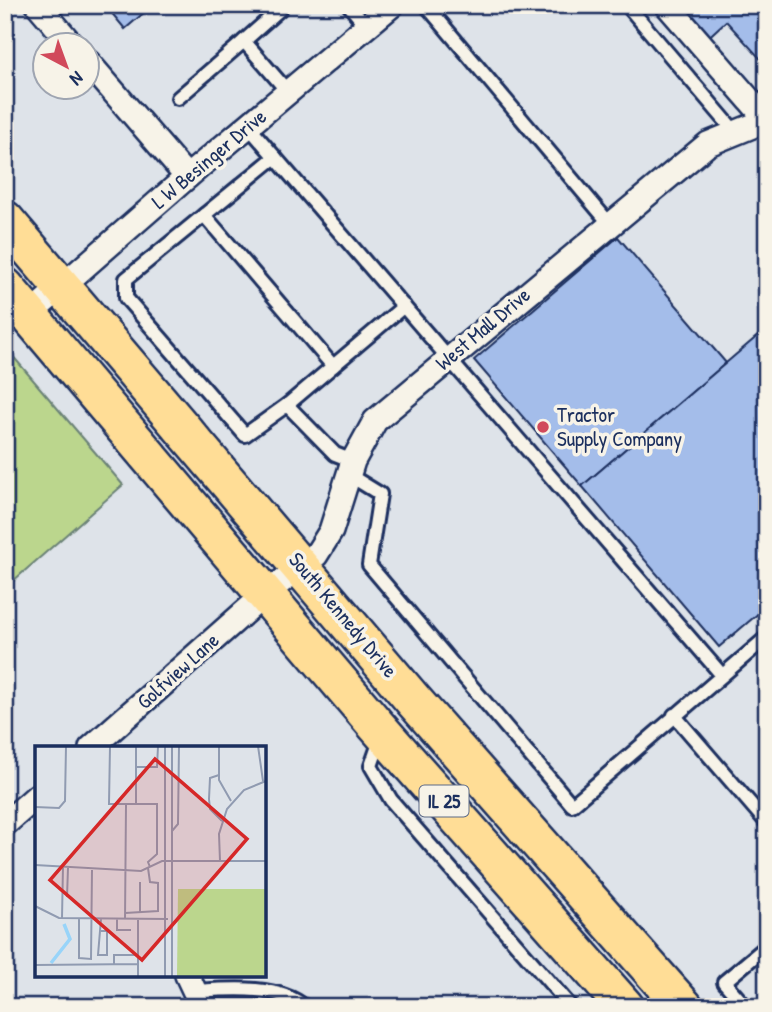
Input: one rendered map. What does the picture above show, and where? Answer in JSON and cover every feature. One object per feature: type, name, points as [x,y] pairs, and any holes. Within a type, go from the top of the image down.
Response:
[{"type":"main road","name":"South Kennedy Drive","points":[[5,220],[64,285],[414,701],[684,1007]]},
{"type":"main road","name":"IL 25","points":[[5,287],[264,595],[625,1007]]},
{"type":"street","name":"L W Besinger Drive","points":[[29,315],[187,177],[392,5]]},
{"type":"street","points":[[667,5],[767,120]]},
{"type":"street","points":[[40,6],[61,32]]},
{"type":"street","points":[[102,78],[187,177]]},
{"type":"street","name":"West Mall Drive","points":[[264,595],[316,555],[331,531],[351,468],[375,421],[609,223],[708,144],[767,120]]},
{"type":"street","name":"Golfview Lane","points":[[93,746],[264,595]]},
{"type":"street","points":[[5,824],[35,798]]},
{"type":"lane","points":[[349,5],[366,26]]},
{"type":"lane","points":[[425,5],[609,223]]},
{"type":"lane","points":[[627,5],[736,133]]},
{"type":"lane","points":[[177,98],[280,9]]},
{"type":"lane","points":[[244,41],[288,92]]},
{"type":"lane","points":[[248,125],[721,674]]},
{"type":"lane","points":[[275,156],[125,279],[126,298],[245,435],[287,405],[404,306]]},
{"type":"lane","points":[[204,215],[333,366]]},
{"type":"lane","points":[[287,405],[335,454],[380,494],[369,565],[572,804],[767,637]]},
{"type":"lane","points":[[674,715],[767,823]]},
{"type":"lane","points":[[388,738],[377,749],[372,766],[391,800],[571,1007]]},
{"type":"lane","points":[[746,1007],[724,982],[767,946]]},
{"type":"lane","points":[[195,991],[249,988],[298,1001],[305,1007]]},
{"type":"green space","points":[[5,347],[123,485],[5,588]]},
{"type":"building","points":[[105,5],[153,5],[125,29]]},
{"type":"building","points":[[668,5],[767,5],[767,66],[726,21],[702,43]]},
{"type":"building","points":[[618,237],[726,363],[582,486],[474,360]]},
{"type":"building","points":[[767,328],[767,606],[719,647],[582,486]]},
{"type":"place","name":"Tractor Supply Company","points":[[543,427]]}]
